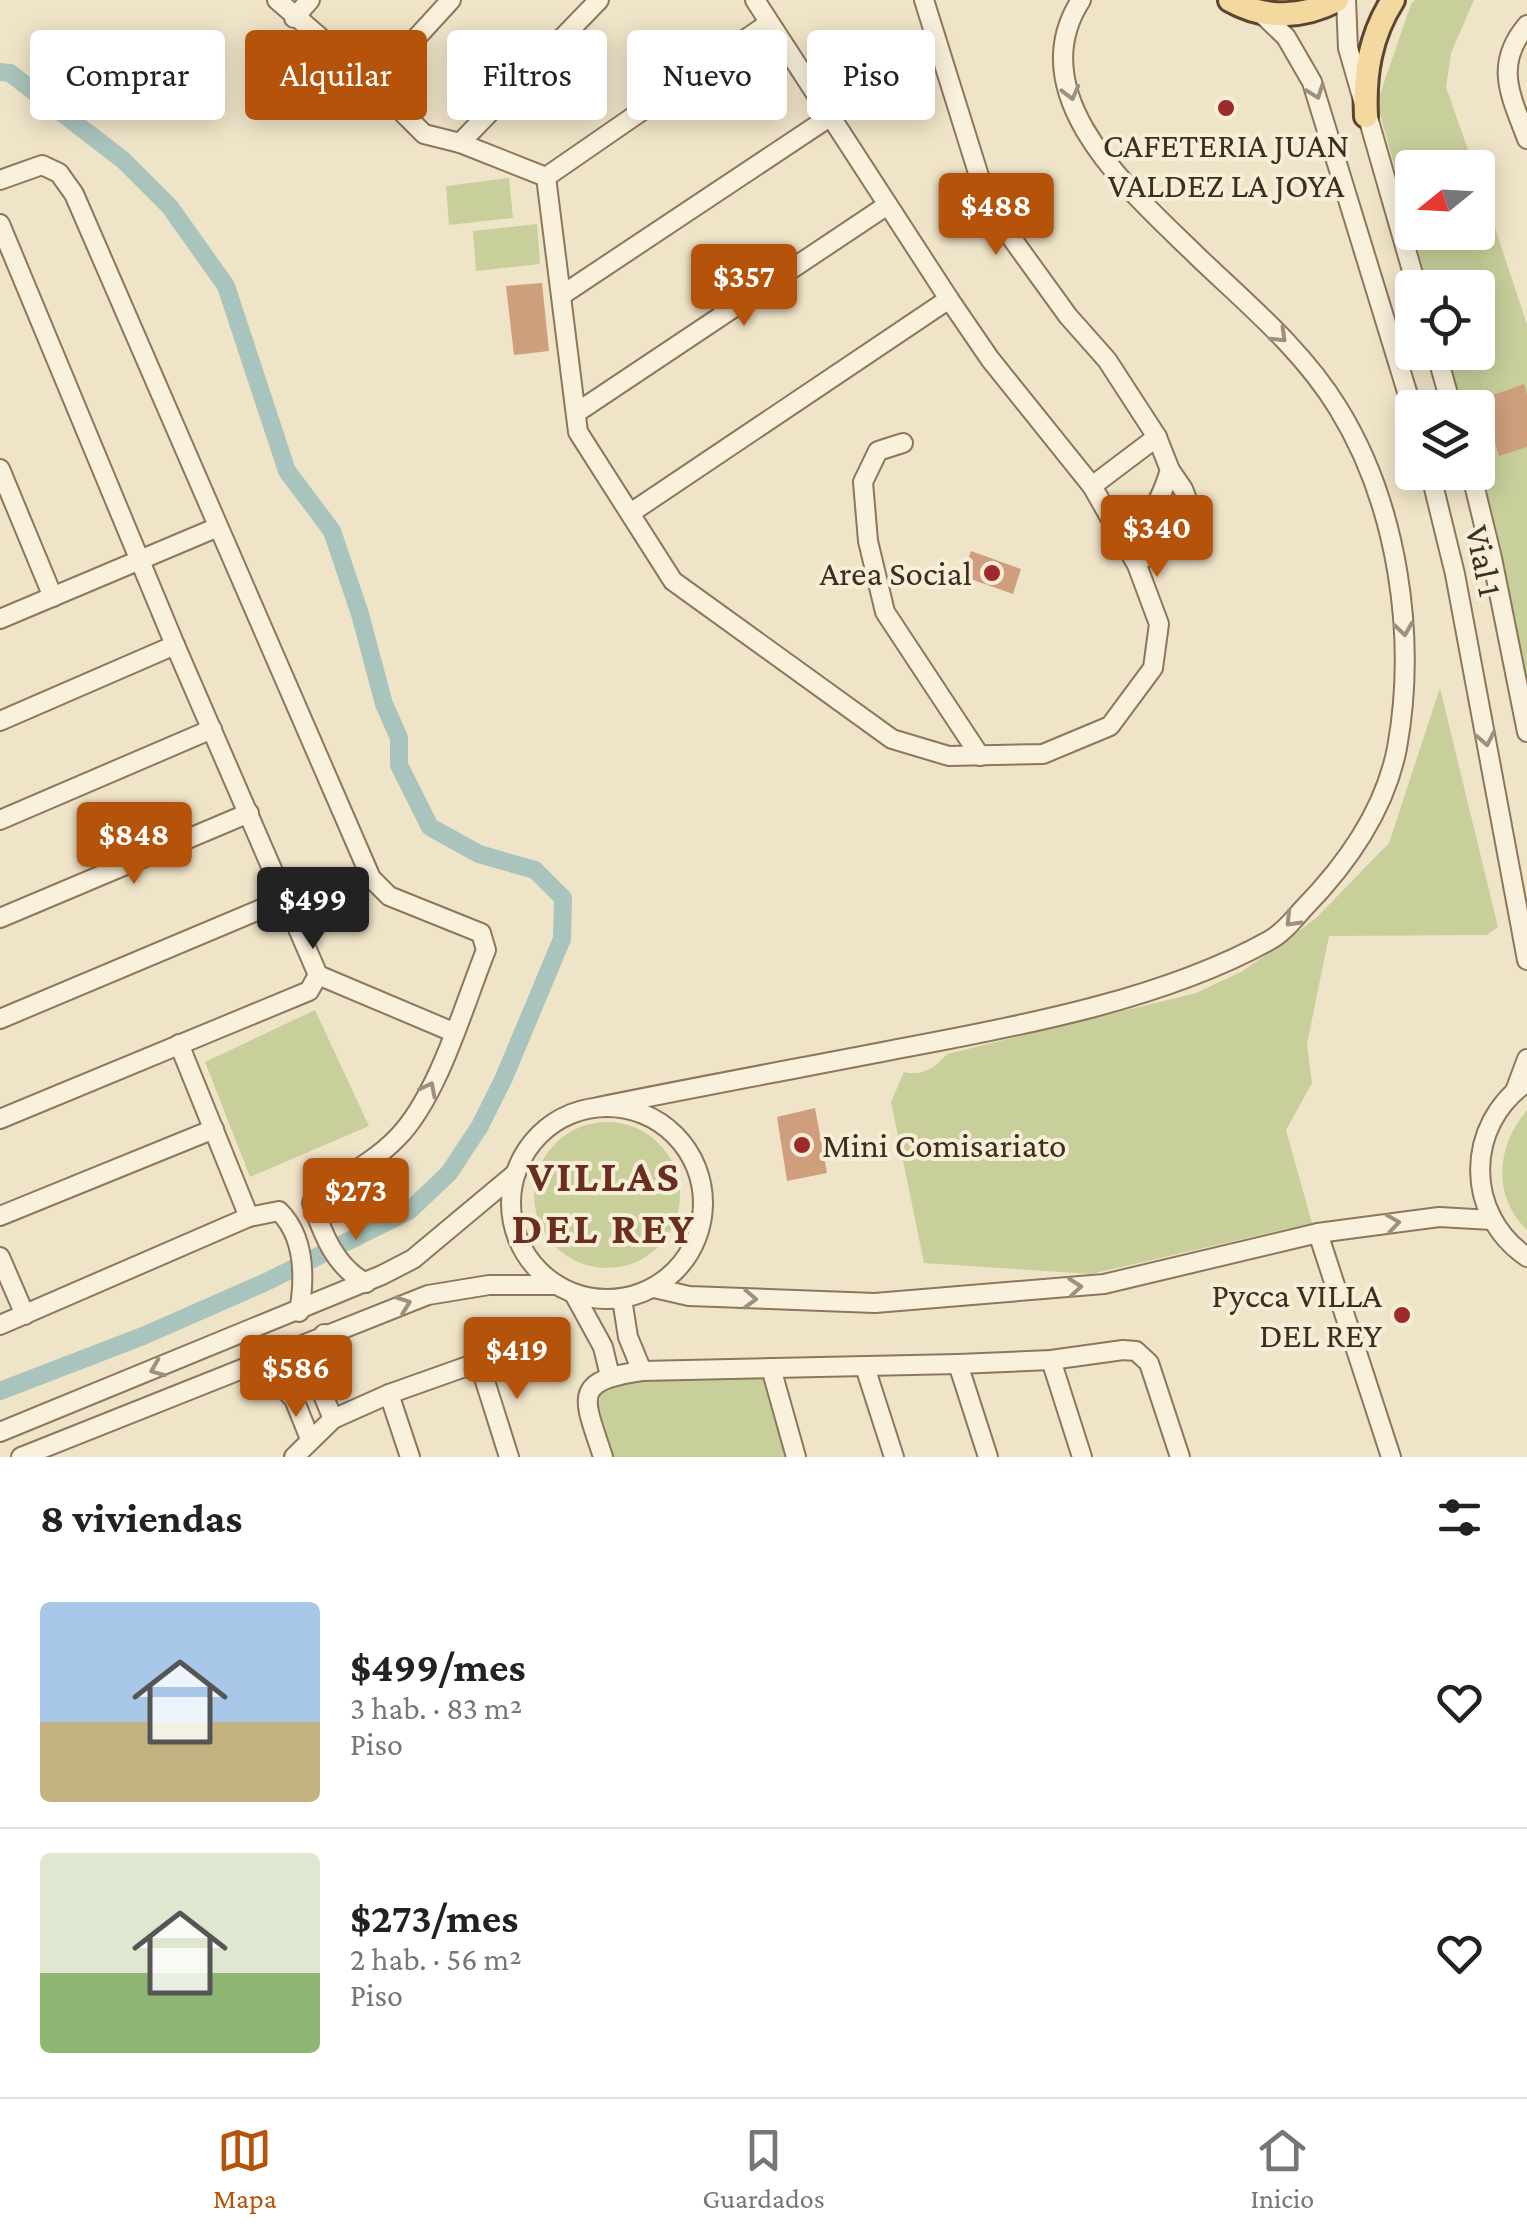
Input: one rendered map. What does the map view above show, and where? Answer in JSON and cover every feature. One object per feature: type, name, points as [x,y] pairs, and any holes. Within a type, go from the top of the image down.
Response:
[{"type":"main road","points":[[1230,0],[1261,13],[1300,14],[1338,0]]},
{"type":"main road","points":[[1366,116],[1372,46],[1393,0]]},
{"type":"street","points":[[278,0],[309,30]]},
{"type":"street","points":[[294,18],[310,0]]},
{"type":"street","points":[[424,30],[451,0]]},
{"type":"street","points":[[460,142],[599,0]]},
{"type":"street","points":[[755,0],[807,84]]},
{"type":"street","points":[[924,0],[979,176],[1013,240],[1068,316],[1107,360],[1156,437],[1188,502],[1185,521],[1174,539],[1154,556],[1144,557],[1129,550]]},
{"type":"street","points":[[610,1376],[603,1346],[565,1289],[533,1264],[517,1236],[511,1205],[516,1173],[528,1148],[547,1128],[570,1113],[598,1106],[1028,1024],[1203,973],[1276,937],[1318,894],[1368,828],[1392,774],[1403,714],[1406,644],[1391,546],[1372,478],[1338,408],[1291,347],[1117,178],[1088,136],[1068,96],[1063,52],[1074,11],[1081,0]]},
{"type":"street","points":[[1346,0],[1348,48],[1412,270]]},
{"type":"street","points":[[1261,13],[1286,37],[1312,82],[1406,390]]},
{"type":"street","points":[[546,177],[770,23]]},
{"type":"street","points":[[1527,25],[1505,74],[1527,139]]},
{"type":"street","points":[[410,120],[424,134],[460,142],[546,177]]},
{"type":"street","points":[[562,295],[825,120]]},
{"type":"street","points":[[546,177],[578,432],[673,581],[892,739],[949,756],[1044,754],[1110,726],[1153,668],[1159,624],[1129,550],[1092,486],[990,359],[829,120]]},
{"type":"street","points":[[0,180],[42,165],[58,173],[74,194],[371,878],[389,896],[481,932],[486,941],[486,950],[429,1093],[398,1137],[315,1195],[312,1203],[334,1253],[354,1276],[366,1282]]},
{"type":"street","points":[[576,413],[886,206]]},
{"type":"street","points":[[0,224],[318,976],[453,1032]]},
{"type":"street","points":[[632,512],[948,299]]},
{"type":"street","points":[[1092,486],[1156,437]]},
{"type":"street","points":[[903,443],[878,451],[863,482],[868,542],[885,612],[980,756]]},
{"type":"street","points":[[0,469],[54,597]]},
{"type":"street","points":[[1102,504],[1131,520],[1140,519],[1161,496],[1170,470]]},
{"type":"street","name":"Vial 1","points":[[1434,490],[1458,593],[1527,960]]},
{"type":"street","name":"Vial 1","points":[[1475,490],[1527,732]]},
{"type":"street","points":[[0,619],[218,526]]},
{"type":"street","points":[[0,720],[175,645]]},
{"type":"street","points":[[0,820],[212,729]]},
{"type":"street","points":[[0,918],[249,813]]},
{"type":"street","points":[[0,1020],[286,899]]},
{"type":"street","points":[[0,1119],[309,991],[318,976]]},
{"type":"street","points":[[180,1044],[249,1216]]},
{"type":"street","points":[[1527,1059],[1521,1086],[1498,1110],[1482,1145],[1480,1183],[1492,1220],[1510,1244],[1527,1257]]},
{"type":"street","points":[[21,1457],[428,1295],[489,1286],[565,1289],[598,1299],[622,1299],[654,1288],[680,1267],[697,1240],[704,1207],[700,1174],[684,1145],[660,1122],[630,1109],[598,1106]]},
{"type":"street","points":[[0,1216],[214,1129]]},
{"type":"street","points":[[0,1432],[299,1312],[413,1259],[516,1173]]},
{"type":"street","points":[[0,1326],[249,1216],[279,1211],[293,1232],[305,1280],[299,1312]]},
{"type":"street","points":[[654,1288],[689,1296],[742,1299],[874,1303],[951,1297],[1104,1284],[1318,1234],[1438,1217],[1492,1220]]},
{"type":"street","points":[[1318,1234],[1391,1457]]},
{"type":"street","points":[[0,1257],[24,1315]]},
{"type":"street","points":[[622,1299],[628,1337],[642,1371]]},
{"type":"street","points":[[324,1334],[321,1390],[333,1419]]},
{"type":"street","points":[[602,1457],[588,1412],[587,1395],[593,1384],[610,1376],[642,1371],[1051,1360],[1123,1350],[1136,1352],[1148,1363],[1180,1457]]},
{"type":"street","points":[[1051,1360],[1082,1457]]},
{"type":"street","points":[[259,1362],[294,1399],[310,1439]]},
{"type":"street","points":[[294,1457],[333,1419],[389,1394],[480,1362],[509,1457]]},
{"type":"street","points":[[958,1364],[988,1457]]},
{"type":"street","points":[[865,1367],[894,1457]]},
{"type":"street","points":[[771,1368],[796,1457]]},
{"type":"street","points":[[389,1394],[410,1457]]},
{"type":"green space","points":[[1415,0],[1474,0],[1451,53],[1446,87],[1468,150],[1395,150],[1395,168],[1377,103]]},
{"type":"green space","points":[[509,178],[513,218],[449,225],[446,186]]},
{"type":"green space","points":[[537,224],[540,264],[476,271],[473,231]]},
{"type":"green space","points":[[1495,228],[1527,324],[1527,678],[1484,490],[1495,490],[1495,390],[1457,390],[1451,370],[1495,370],[1495,270],[1423,270],[1418,250],[1495,250]]},
{"type":"green space","points":[[1440,688],[1498,927],[1487,935],[1329,936],[1307,1044],[1312,1083],[1286,1130],[1312,1223],[1091,1274],[924,1263],[891,1102],[904,1072],[928,1070],[947,1054],[1196,993],[1241,972],[1280,945],[1316,918],[1389,843]]},
{"type":"green space","points":[[315,1010],[369,1126],[250,1177],[205,1062]]},
{"type":"green space","points":[[1527,1110],[1527,1230],[1508,1201],[1502,1170],[1509,1139]]},
{"type":"green space","points":[[607,1122],[635,1128],[658,1144],[674,1167],[680,1195],[674,1223],[658,1246],[635,1262],[607,1268],[579,1262],[556,1246],[540,1223],[534,1195],[540,1167],[556,1144],[579,1128]]},
{"type":"green space","points":[[771,1368],[796,1457],[603,1457],[593,1384]]},
{"type":"building","points":[[542,283],[549,351],[514,355],[506,286]]},
{"type":"building","points":[[1524,384],[1527,394],[1527,447],[1499,456],[1495,443],[1495,394]]},
{"type":"building","name":"Area Social","points":[[971,551],[1021,569],[1013,594],[962,576]]},
{"type":"building","name":"Mini Comisariato","points":[[815,1108],[827,1173],[787,1181],[777,1117]]},
{"type":"waterway","points":[[0,72],[10,73],[123,160],[170,207],[226,286],[287,471],[332,531],[384,704],[399,738],[399,765],[430,827],[479,854],[535,870],[563,898],[562,939],[503,1080],[480,1126],[449,1173],[409,1211],[266,1282],[143,1336],[0,1391]]},
{"type":"place","name":"CAFETERIA JUAN VALDEZ LA JOYA","points":[[1226,108]]},
{"type":"place","name":"Area Social","points":[[992,573]]},
{"type":"place","name":"Mini Comisariato","points":[[802,1145]]},
{"type":"place","name":"Pycca VILLA DEL REY","points":[[1402,1315]]},
{"type":"district","name":"VILLAS DEL REY","points":[[604,1202]]}]
